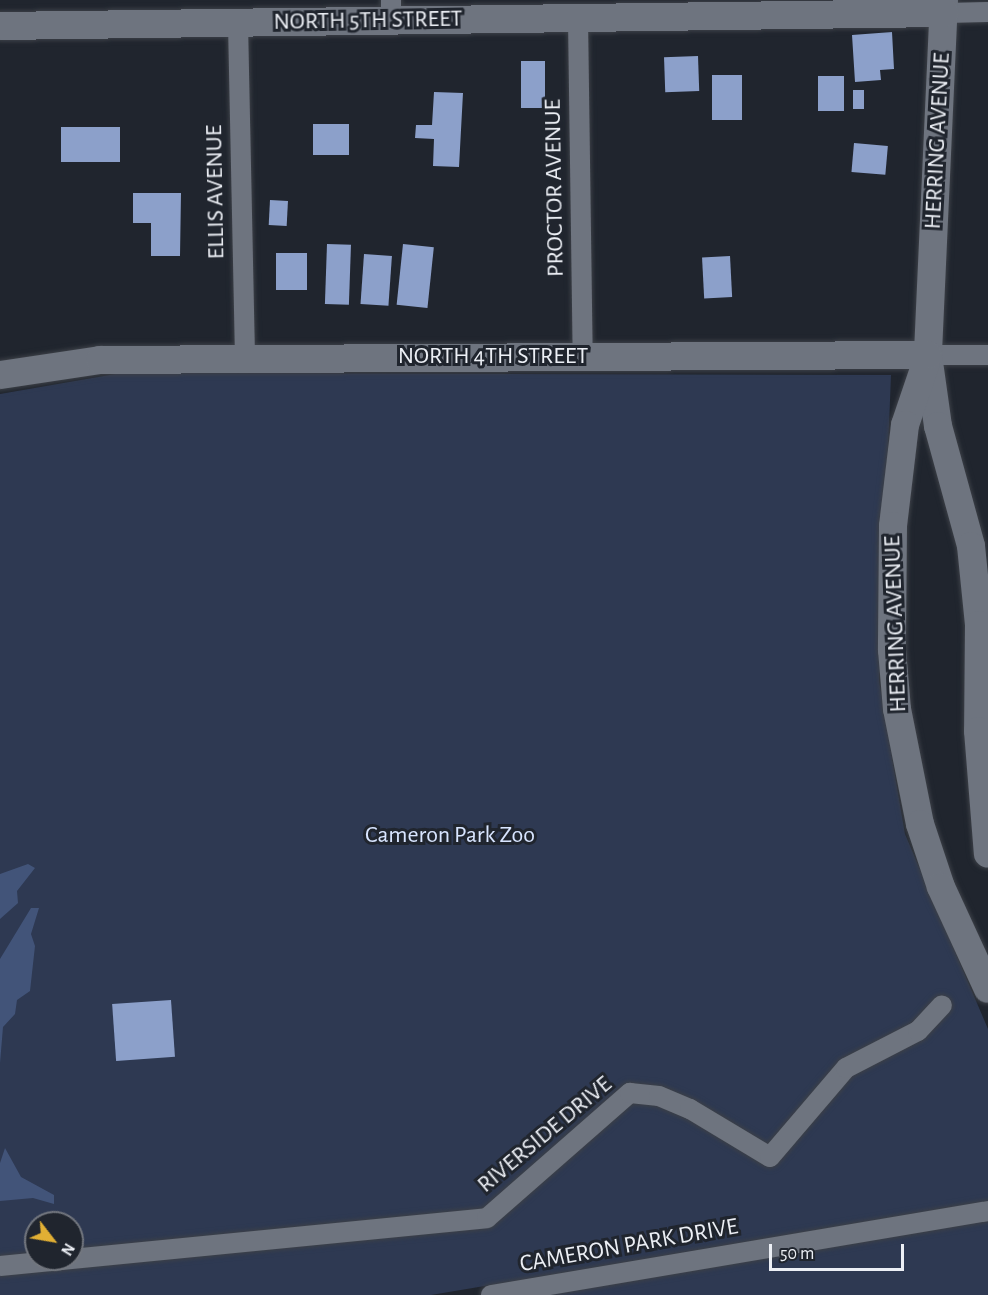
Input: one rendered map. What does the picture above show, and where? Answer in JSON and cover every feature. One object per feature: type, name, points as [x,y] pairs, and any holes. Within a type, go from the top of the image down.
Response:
[{"type":"main road","name":"NORTH 5TH STREET","points":[[0,26],[238,23],[391,10],[578,18],[685,8],[944,6]]},
{"type":"main road","name":"HERRING AVENUE","points":[[944,6],[928,355],[938,426],[971,546],[979,625],[978,731],[988,854]]},
{"type":"main road","name":"HERRING AVENUE","points":[[928,355],[905,425],[893,526],[892,650],[897,710],[920,824],[940,887],[988,990]]},
{"type":"main road","name":"NORTH 4TH STREET","points":[[0,375],[100,360],[928,355]]},
{"type":"street","name":"NORTH 5TH STREET","points":[[944,6],[988,12]]},
{"type":"street","name":"PROCTOR AVENUE","points":[[578,18],[583,357]]},
{"type":"street","name":"ELLIS AVENUE","points":[[238,23],[245,359]]},
{"type":"street","name":"NORTH 4TH STREET","points":[[928,355],[988,355]]},
{"type":"street","name":"RIVERSIDE DRIVE","points":[[0,1266],[487,1218],[630,1093],[659,1096],[690,1109],[770,1157],[846,1068],[918,1031],[942,1005]]},
{"type":"street","name":"CAMERON PARK DRIVE","points":[[491,1295],[988,1211]]},
{"type":"green space","name":"Cameron Park Zoo","points":[[121,373],[891,375],[879,681],[905,834],[988,1029],[988,1201],[431,1295],[0,1295],[0,394]]},
{"type":"green space","points":[[988,1211],[988,1295],[493,1295]]},
{"type":"shaded area","points":[[28,864],[35,868],[17,891],[18,903],[0,919],[0,874]]},
{"type":"shaded area","points":[[31,908],[39,908],[31,934],[35,946],[30,991],[17,1000],[15,1014],[3,1027],[0,1063],[0,959]]},
{"type":"shaded area","points":[[5,1148],[21,1177],[54,1195],[54,1204],[33,1198],[0,1201],[0,1163]]},
{"type":"building","points":[[892,32],[894,69],[880,70],[881,80],[855,82],[852,35]]},
{"type":"building","points":[[698,56],[699,91],[665,92],[664,57]]},
{"type":"building","points":[[521,61],[545,61],[545,108],[521,108]]},
{"type":"building","points":[[712,75],[742,75],[742,120],[712,120]]},
{"type":"building","points":[[818,76],[844,76],[844,111],[818,111]]},
{"type":"building","points":[[853,90],[864,90],[864,109],[853,109]]},
{"type":"building","points":[[434,92],[463,93],[459,167],[433,166],[434,139],[415,138],[416,125],[432,125]]},
{"type":"building","points":[[313,124],[349,124],[349,155],[313,155]]},
{"type":"building","points":[[61,127],[120,127],[120,162],[61,162]]},
{"type":"building","points":[[854,143],[888,146],[885,175],[851,172]]},
{"type":"building","points":[[133,193],[181,193],[180,256],[151,256],[151,223],[133,223]]},
{"type":"building","points":[[270,200],[288,201],[287,226],[269,225]]},
{"type":"building","points":[[327,244],[351,245],[349,305],[325,304]]},
{"type":"building","points":[[403,244],[434,247],[427,308],[397,305]]},
{"type":"building","points":[[276,253],[307,253],[307,290],[276,290]]},
{"type":"building","points":[[364,254],[392,256],[388,306],[361,304]]},
{"type":"building","points":[[730,256],[732,297],[704,298],[702,257]]},
{"type":"building","points":[[171,1000],[175,1057],[116,1061],[112,1004]]}]
